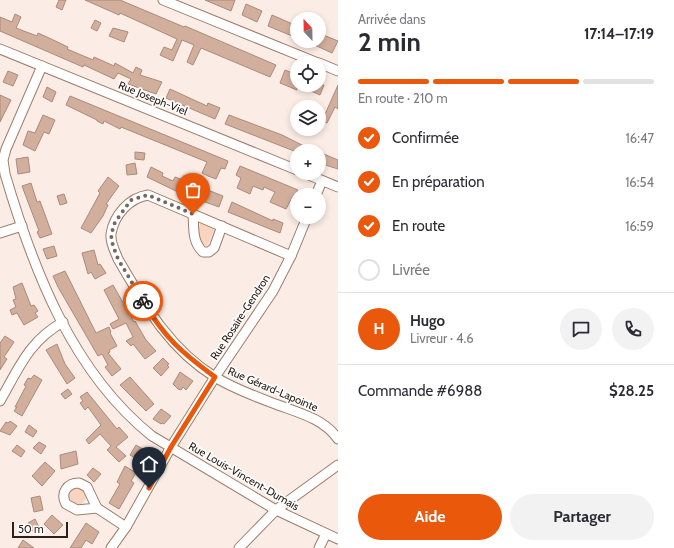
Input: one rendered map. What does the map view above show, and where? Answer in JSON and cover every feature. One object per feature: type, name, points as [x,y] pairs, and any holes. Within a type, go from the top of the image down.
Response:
[{"type":"street","points":[[163,0],[302,56]]},
{"type":"street","name":"Rue Joseph-Viel","points":[[0,49],[290,167]]},
{"type":"street","name":"Rue Louis-Vincent-Dumais","points":[[42,66],[3,160],[7,180],[37,270],[63,322],[90,369],[110,394],[137,423],[152,436],[276,510],[338,539]]},
{"type":"street","points":[[326,66],[338,71]]},
{"type":"street","points":[[319,188],[322,180],[338,187]]},
{"type":"street","name":"Rue Gérard-Lapointe","points":[[291,256],[148,195],[140,196],[131,200],[115,222],[111,235],[118,259],[163,333],[177,347],[215,377],[251,394],[313,418],[334,432],[338,438]]},
{"type":"street","points":[[193,214],[194,235],[198,248],[203,252],[209,252],[214,248],[222,226]]},
{"type":"street","name":"Rue Rosaire-Gendron","points":[[110,548],[126,527],[171,447],[215,377],[262,309],[291,256],[304,224]]},
{"type":"street","points":[[0,232],[22,226]]},
{"type":"street","points":[[0,401],[38,339],[48,330],[63,322]]},
{"type":"street","points":[[239,548],[276,510],[338,465]]},
{"type":"street","points":[[97,508],[126,527]]},
{"type":"street","points":[[319,548],[326,534]]},
{"type":"shaded area","points":[[200,222],[215,229],[207,246],[203,244],[198,235]]},
{"type":"shaded area","points":[[77,487],[83,490],[86,496],[83,502],[77,505],[71,502],[68,496],[71,490]]},
{"type":"building","points":[[59,0],[66,0],[62,10],[56,7]]},
{"type":"building","points":[[85,0],[120,0],[276,65],[270,77],[201,48],[193,65],[187,62],[194,45],[182,40],[173,61],[160,55],[164,47],[172,50],[177,39],[120,13],[119,15]]},
{"type":"building","points":[[205,0],[235,0],[231,11]]},
{"type":"building","points":[[246,4],[262,11],[257,22],[242,15]]},
{"type":"building","points":[[15,14],[21,17],[16,28],[37,36],[38,33],[68,47],[67,49],[93,60],[94,57],[114,66],[115,63],[133,73],[136,67],[142,70],[140,75],[162,82],[156,94],[128,84],[131,79],[118,73],[114,79],[84,65],[83,67],[0,31],[0,17],[12,22]]},
{"type":"building","points":[[272,15],[290,23],[290,35],[268,26]]},
{"type":"building","points":[[95,20],[101,23],[97,31],[91,28]]},
{"type":"building","points":[[113,28],[128,32],[124,42],[109,36]]},
{"type":"building","points":[[326,36],[338,41],[332,53],[321,48],[326,48]]},
{"type":"building","points":[[285,70],[290,72],[290,87],[280,83]]},
{"type":"building","points":[[8,71],[18,75],[13,86],[3,82]]},
{"type":"building","points":[[338,85],[338,109],[335,107],[327,123],[326,112]]},
{"type":"building","points":[[47,87],[56,92],[52,102],[43,97]]},
{"type":"building","points":[[170,89],[207,106],[208,103],[220,108],[215,119],[166,98]]},
{"type":"building","points":[[313,92],[321,92],[320,95]]},
{"type":"building","points":[[0,95],[11,100],[0,122]]},
{"type":"building","points":[[70,96],[228,161],[225,169],[221,168],[216,179],[208,176],[202,173],[207,162],[121,127],[120,129],[104,121],[103,124],[66,105]]},
{"type":"building","points":[[43,115],[55,120],[49,134],[44,132],[35,151],[23,145],[28,131],[35,133]]},
{"type":"building","points":[[229,115],[282,135],[300,144],[290,144],[290,149],[225,124]]},
{"type":"building","points":[[135,152],[145,153],[144,160],[135,159]]},
{"type":"building","points":[[326,155],[338,160],[338,169],[326,165]]},
{"type":"building","points":[[28,157],[30,172],[18,174],[16,159]]},
{"type":"building","points":[[135,163],[137,174],[127,175],[126,165]]},
{"type":"building","points":[[240,166],[293,188],[290,188],[290,202],[286,209],[270,202],[275,192],[264,187],[263,190],[253,186],[250,194],[237,188],[241,178],[236,175]]},
{"type":"building","points":[[151,167],[163,173],[162,176],[173,181],[175,177],[223,196],[219,207],[180,193],[147,177]]},
{"type":"building","points":[[108,177],[119,186],[106,204],[108,205],[103,216],[91,233],[81,228],[100,193],[98,191]]},
{"type":"building","points":[[31,183],[37,202],[40,201],[52,234],[40,238],[37,232],[39,231],[22,186]]},
{"type":"building","points":[[64,194],[67,203],[60,205],[57,196]]},
{"type":"building","points":[[232,202],[273,221],[273,219],[283,223],[280,233],[228,212]]},
{"type":"building","points":[[54,246],[57,256],[47,259],[43,249]]},
{"type":"building","points":[[94,250],[98,265],[100,264],[106,273],[95,279],[91,272],[88,274],[82,253]]},
{"type":"building","points":[[65,271],[96,333],[109,327],[110,333],[117,346],[109,350],[110,352],[108,353],[121,369],[112,376],[105,367],[108,365],[102,354],[98,356],[53,276]]},
{"type":"building","points":[[22,283],[31,306],[34,305],[38,311],[35,313],[38,317],[24,325],[17,313],[12,315],[10,310],[16,307],[13,300],[16,299],[13,287]]},
{"type":"building","points":[[113,285],[134,322],[135,321],[146,340],[156,351],[145,359],[133,344],[131,346],[126,341],[133,337],[126,323],[113,329],[110,324],[119,319],[104,290]]},
{"type":"building","points":[[5,336],[14,342],[4,357],[7,359],[0,370],[0,343]]},
{"type":"building","points":[[57,344],[65,364],[75,378],[67,384],[46,350]]},
{"type":"building","points":[[163,358],[169,364],[167,365],[169,367],[161,376],[153,368]]},
{"type":"building","points":[[180,372],[193,381],[186,390],[183,387],[181,390],[178,389],[173,384]]},
{"type":"building","points":[[34,375],[42,380],[22,416],[14,411],[17,407],[15,407],[26,386],[24,385],[28,378],[31,379]]},
{"type":"building","points":[[130,377],[154,404],[146,411],[120,385]]},
{"type":"building","points":[[68,389],[72,394],[65,399],[61,394]]},
{"type":"building","points":[[87,392],[117,429],[119,427],[128,437],[116,447],[126,456],[119,462],[107,450],[111,446],[100,434],[89,444],[86,440],[101,425],[88,407],[85,410],[80,403],[83,401],[80,397]]},
{"type":"building","points":[[161,409],[171,416],[164,424],[161,424],[153,419]]},
{"type":"building","points":[[10,421],[17,426],[10,435],[0,431],[6,422],[8,423]]},
{"type":"building","points":[[29,425],[37,431],[33,437],[25,432]]},
{"type":"building","points":[[39,442],[46,446],[41,454],[33,448]]},
{"type":"building","points":[[17,445],[25,451],[21,457],[12,451]]},
{"type":"building","points":[[136,445],[148,452],[143,462],[130,455]]},
{"type":"building","points":[[76,451],[78,464],[61,469],[60,455]]},
{"type":"building","points":[[45,462],[55,471],[42,486],[32,476]]},
{"type":"building","points":[[125,466],[136,473],[131,481],[134,483],[119,509],[109,503],[120,484],[117,482]]},
{"type":"building","points":[[93,468],[101,474],[94,482],[87,475]]},
{"type":"building","points":[[40,496],[43,510],[34,512],[31,498]]},
{"type":"building","points":[[52,515],[63,525],[54,534],[44,524]]},
{"type":"building","points":[[35,519],[39,527],[32,531],[28,523]]},
{"type":"building","points":[[86,523],[99,532],[92,544],[86,540],[81,548],[70,548]]},
{"type":"building","points":[[23,540],[34,548],[18,548]]},
{"type":"way so far","points":[[143,301],[118,259],[113,246],[111,235],[115,222],[131,200],[140,196],[148,195],[193,214]]},
{"type":"route","points":[[143,301],[163,333],[194,362],[215,377],[171,447],[149,488]]}]
